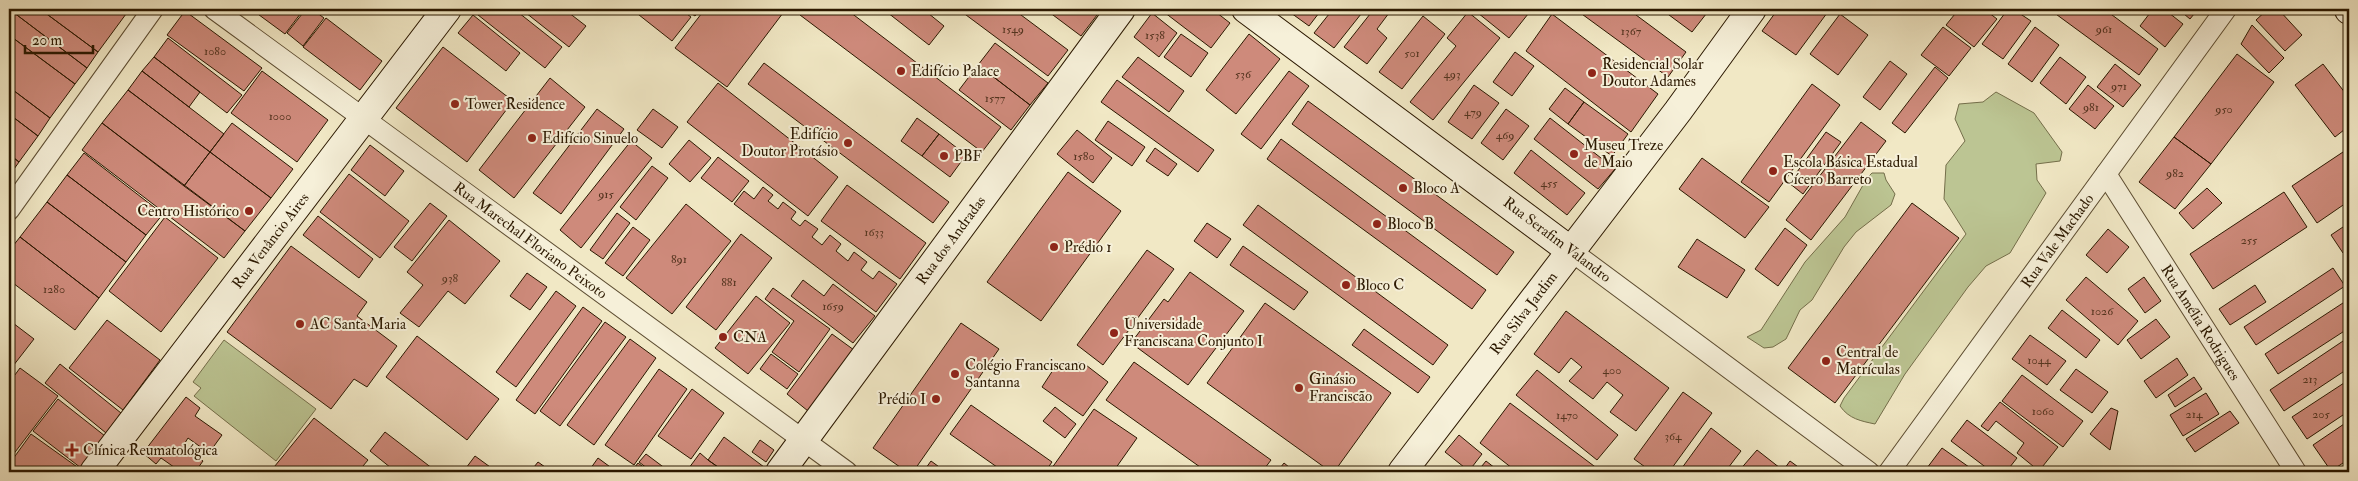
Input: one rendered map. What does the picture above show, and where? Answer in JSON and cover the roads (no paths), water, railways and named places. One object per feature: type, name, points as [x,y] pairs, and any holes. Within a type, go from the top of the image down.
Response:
[{"type":"street","points":[[9,210],[153,9]]},
{"type":"street","name":"Rua Marechal Floriano Peixoto","points":[[214,9],[847,472]]},
{"type":"street","name":"Rua Venâncio Aires","points":[[94,472],[447,9]]},
{"type":"street","name":"Rua dos Andradas","points":[[780,472],[1121,9]]},
{"type":"street","name":"Rua Serafim Valandro","points":[[1246,9],[1869,472]]},
{"type":"street","name":"Rua Silva Jardim","points":[[1402,472],[1678,110],[1752,9]]},
{"type":"street","name":"Rua Vale Machado","points":[[1889,472],[2226,9]]},
{"type":"street","name":"Rua Amélia Rodrigues","points":[[2106,174],[2296,472]]},
{"type":"place","name":"Edifício Palace","points":[[901,71]]},
{"type":"place","name":"Residencial Solar Doutor Adames","points":[[1592,73]]},
{"type":"place","name":"Tower Residence","points":[[455,104]]},
{"type":"place","name":"Edifício Sinuelo","points":[[532,138]]},
{"type":"place","name":"Edifício Doutor Protásio","points":[[848,143]]},
{"type":"place","name":"Museu Treze de Maio","points":[[1574,154]]},
{"type":"place","name":"PBF","points":[[944,156]]},
{"type":"place","name":"Escola Básica Estadual Cícero Barreto","points":[[1773,171]]},
{"type":"place","name":"Bloco A","points":[[1403,188]]},
{"type":"place","name":"Centro Histórico","points":[[249,211]]},
{"type":"place","name":"Bloco B","points":[[1377,224]]},
{"type":"place","name":"Prédio 1","points":[[1054,247]]},
{"type":"place","name":"Bloco C","points":[[1346,285]]},
{"type":"place","name":"AC Santa Maria","points":[[300,324]]},
{"type":"place","name":"Universidade Franciscana Conjunto I","points":[[1114,333]]},
{"type":"place","name":"CNA","points":[[723,337]]},
{"type":"place","name":"Central de Matrículas","points":[[1826,361]]},
{"type":"place","name":"Colégio Franciscano Santanna","points":[[955,374]]},
{"type":"place","name":"Ginásio Franciscão","points":[[1299,388]]},
{"type":"place","name":"Prédio I","points":[[936,399]]},
{"type":"place","name":"Clínica Reumatológica","points":[[72,450]]}]
